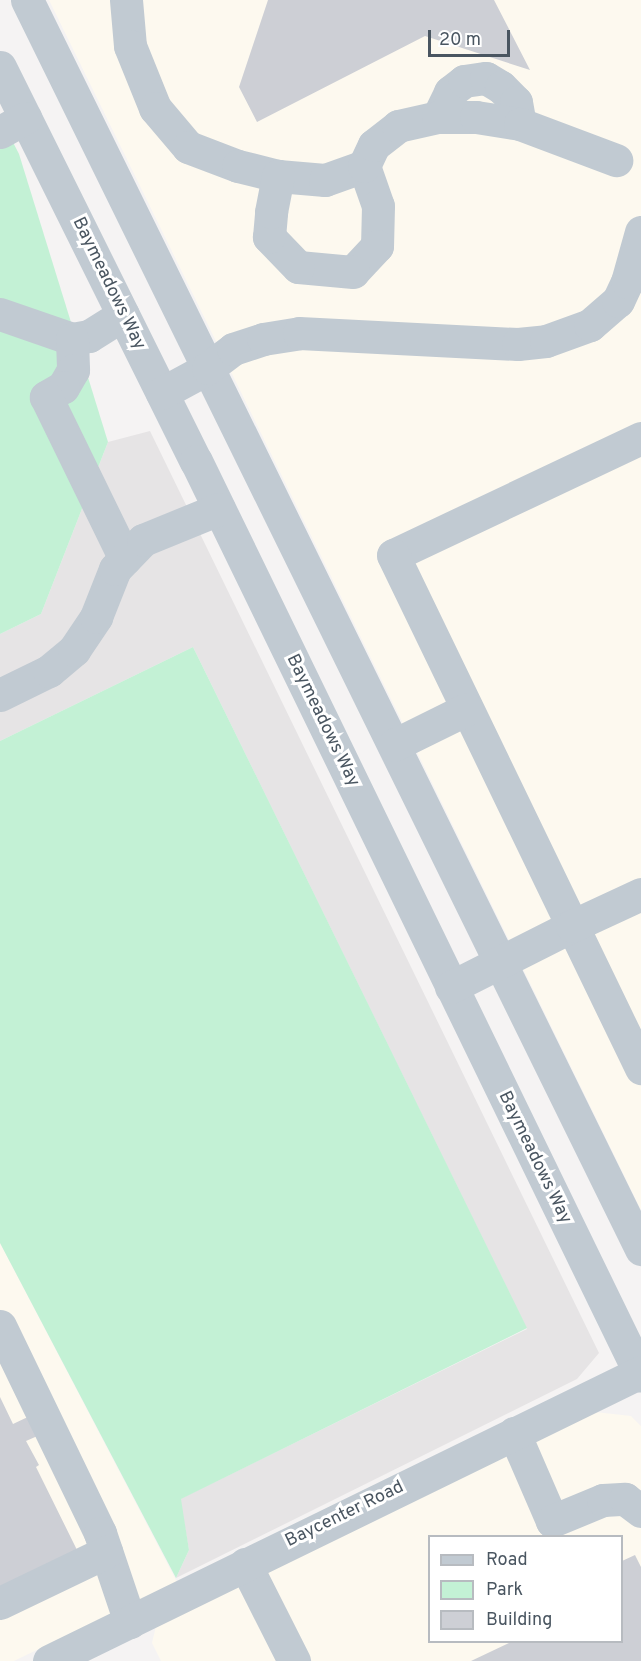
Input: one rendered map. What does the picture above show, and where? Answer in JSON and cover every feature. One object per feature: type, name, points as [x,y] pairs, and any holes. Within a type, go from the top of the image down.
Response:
[{"type":"street","points":[[27,0],[394,746],[498,963],[641,1249]]},
{"type":"street","points":[[126,0],[130,46],[155,108],[188,147],[238,166],[278,176],[325,180],[364,166]]},
{"type":"street","name":"Baymeadows Way","points":[[0,67],[13,125],[123,315],[640,1373]]},
{"type":"street","points":[[278,176],[269,237],[298,267],[353,272],[376,246],[378,206],[364,166],[374,145],[398,126],[438,117],[476,117],[520,124],[616,160]]},
{"type":"street","points":[[162,393],[208,368],[233,350],[264,339],[299,333],[518,345],[546,341],[590,324],[618,301],[627,282],[641,232]]},
{"type":"street","points":[[0,314],[72,339],[89,336],[123,315]]},
{"type":"street","points":[[72,339],[73,370],[63,387],[46,397],[125,559]]},
{"type":"street","points":[[641,438],[393,555],[641,1068]]},
{"type":"street","points":[[0,695],[49,671],[74,650],[96,617],[115,568],[143,540],[219,509]]},
{"type":"street","points":[[394,746],[467,709]]},
{"type":"street","points":[[451,987],[641,894]]},
{"type":"street","points":[[0,1326],[100,1533],[130,1622]]},
{"type":"street","name":"Baycenter Road","points":[[49,1661],[640,1373]]},
{"type":"street","points":[[514,1433],[552,1521],[603,1500],[625,1499],[641,1511]]},
{"type":"street","points":[[0,1603],[106,1552]]},
{"type":"street","points":[[245,1564],[294,1661]]},
{"type":"shaded area","points":[[49,0],[641,0],[641,1210]]},
{"type":"shaded area","points":[[150,431],[599,1353],[577,1379],[176,1578],[189,1550],[180,1499],[527,1329],[193,647],[0,741],[0,634],[41,614],[108,442]]},
{"type":"shaded area","points":[[0,1243],[177,1582],[14,1661],[0,1661]]},
{"type":"shaded area","points":[[595,1412],[631,1416],[641,1426],[641,1661],[161,1661],[152,1643],[156,1626]]},
{"type":"green space","points":[[0,117],[19,154],[108,442],[41,614],[0,634]]},
{"type":"green space","points":[[193,647],[527,1328],[181,1499],[189,1550],[176,1578],[0,1243],[0,741]]},
{"type":"building","points":[[268,0],[494,0],[530,70],[425,36],[257,122],[239,87]]},
{"type":"building","points":[[0,1397],[13,1424],[32,1415],[42,1434],[26,1441],[39,1465],[36,1467],[78,1552],[0,1589]]},
{"type":"building","points":[[635,1555],[641,1567],[641,1661],[471,1661],[509,1643],[623,1643],[623,1561]]}]
